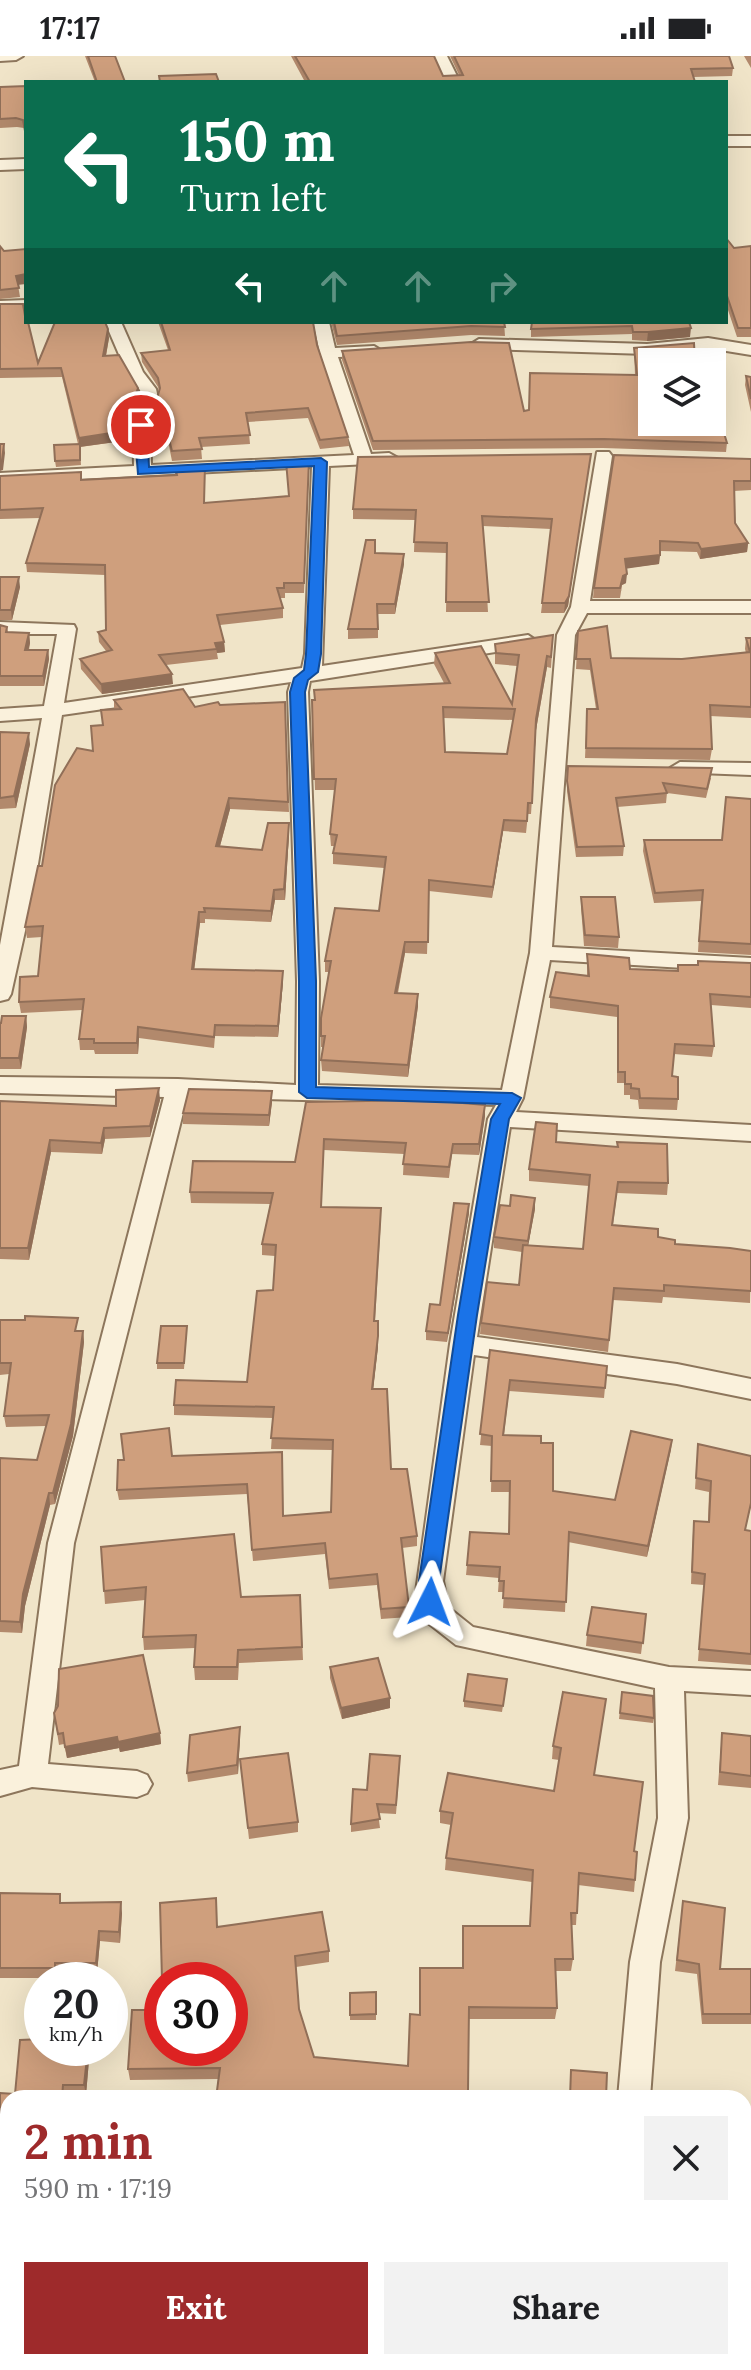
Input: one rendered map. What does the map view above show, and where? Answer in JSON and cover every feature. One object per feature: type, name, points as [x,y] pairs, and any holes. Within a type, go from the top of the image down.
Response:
[{"type":"street","points":[[0,57],[16,56]]},
{"type":"street","points":[[440,56],[452,80]]},
{"type":"street","points":[[728,141],[751,141]]},
{"type":"street","points":[[0,166],[24,166]]},
{"type":"street","points":[[0,306],[24,305]]},
{"type":"street","points":[[114,324],[135,373],[148,389],[150,398],[143,410],[141,425],[143,471]]},
{"type":"street","points":[[321,324],[328,353],[364,458]]},
{"type":"street","points":[[703,324],[708,343]]},
{"type":"street","points":[[465,340],[647,349],[708,343],[751,350]]},
{"type":"street","points":[[328,353],[397,349]]},
{"type":"street","points":[[603,456],[580,607],[566,635],[565,767],[541,953],[506,1109],[463,1344],[429,1581],[430,1602],[439,1618],[466,1637],[669,1679],[751,1683]]},
{"type":"street","points":[[0,478],[412,458]]},
{"type":"street","points":[[311,672],[321,462]]},
{"type":"street","points":[[580,607],[751,607]]},
{"type":"street","points":[[0,628],[67,629],[22,895],[0,994]]},
{"type":"street","points":[[0,715],[52,711],[566,635]]},
{"type":"street","points":[[307,1092],[308,981],[298,692],[301,678],[311,672]]},
{"type":"street","points":[[662,768],[751,769]]},
{"type":"street","points":[[541,953],[751,965]]},
{"type":"street","points":[[0,1085],[307,1092],[751,1133]]},
{"type":"street","points":[[32,1775],[61,1543],[178,1087]]},
{"type":"street","points":[[463,1344],[677,1374],[751,1389]]},
{"type":"street","points":[[635,2090],[645,1962],[673,1818],[669,1679]]},
{"type":"street","points":[[0,1783],[32,1775],[137,1784]]},
{"type":"building","points":[[88,56],[115,56],[124,80],[96,80]]},
{"type":"building","points":[[295,56],[434,56],[443,76],[463,75],[454,56],[729,56],[733,68],[691,69],[694,80],[309,80]]},
{"type":"building","points":[[216,74],[218,80],[160,80],[159,76]]},
{"type":"building","points":[[24,86],[24,126],[23,120],[16,118],[0,119],[0,87]]},
{"type":"building","points":[[728,240],[734,248],[751,246],[751,328],[738,328],[728,299]]},
{"type":"building","points":[[0,246],[4,251],[24,249],[24,274],[16,276],[19,288],[0,290]]},
{"type":"building","points":[[0,304],[23,304],[24,324],[28,324],[38,363],[54,324],[106,324],[108,329],[103,356],[119,355],[138,388],[129,415],[130,430],[79,438],[61,368],[0,369]]},
{"type":"building","points":[[162,324],[313,324],[317,345],[348,437],[320,440],[308,408],[246,413],[250,435],[199,438],[202,449],[172,451],[166,427],[153,428],[152,416],[160,388],[158,378],[141,353],[170,350]]},
{"type":"building","points":[[334,324],[504,324],[505,327],[471,326],[337,336]]},
{"type":"building","points":[[532,324],[690,324],[691,328],[648,332],[633,332],[632,326],[531,329]]},
{"type":"building","points":[[471,342],[509,343],[524,411],[529,410],[530,373],[637,375],[634,348],[694,343],[694,348],[638,348],[638,436],[725,436],[727,443],[604,439],[373,441],[342,351]]},
{"type":"building","points":[[746,376],[751,377],[751,399]]},
{"type":"building","points":[[0,444],[4,444],[0,461]]},
{"type":"building","points":[[80,444],[80,460],[55,461],[54,445]]},
{"type":"building","points":[[591,454],[569,596],[565,603],[542,603],[552,519],[482,516],[489,602],[446,602],[447,543],[414,542],[416,510],[353,509],[358,457]]},
{"type":"building","points":[[614,455],[751,459],[751,481],[734,481],[735,523],[748,543],[701,549],[698,543],[660,541],[660,555],[625,559],[627,574],[623,576],[620,588],[594,588]]},
{"type":"building","points":[[309,460],[304,583],[284,583],[284,588],[277,588],[283,608],[217,615],[224,642],[215,643],[217,649],[159,655],[172,674],[101,684],[80,659],[112,650],[98,632],[106,630],[105,565],[26,563],[43,508],[0,510],[0,476],[81,472],[81,480],[177,475],[175,467],[205,465],[204,503],[289,496],[286,461]]},
{"type":"building","points":[[366,540],[375,540],[375,553],[404,554],[395,604],[377,604],[378,629],[348,629]]},
{"type":"building","points":[[0,577],[19,577],[11,610],[0,610]]},
{"type":"building","points":[[0,625],[7,627],[6,632],[29,633],[25,650],[48,650],[43,676],[0,676]]},
{"type":"building","points":[[607,626],[611,658],[682,659],[750,652],[746,638],[751,638],[751,707],[710,705],[712,749],[586,748],[587,709],[598,709],[590,659],[576,659],[578,631]]},
{"type":"building","points":[[553,635],[551,657],[547,656],[536,719],[532,803],[528,803],[527,821],[504,820],[493,887],[429,880],[428,942],[405,942],[395,993],[418,994],[408,1065],[321,1060],[325,1036],[321,1036],[321,1018],[331,961],[325,961],[335,908],[379,911],[386,857],[333,853],[337,835],[330,834],[336,779],[314,779],[314,690],[450,683],[435,653],[481,646],[512,704],[519,655],[496,653],[495,644]],"holes":[[[443,707],[515,709],[507,754],[445,752]]]},
{"type":"building","points":[[183,689],[195,707],[218,702],[220,705],[285,702],[288,802],[229,798],[216,846],[262,850],[268,823],[289,823],[284,889],[274,890],[271,911],[204,908],[205,912],[199,912],[192,969],[283,971],[278,1026],[215,1025],[214,1037],[138,1027],[137,1043],[94,1043],[94,1039],[79,1039],[84,999],[19,1002],[20,977],[38,976],[43,926],[25,927],[38,866],[42,866],[55,785],[77,748],[93,751],[91,726],[103,725],[101,710],[121,709],[114,700]]},
{"type":"building","points":[[0,732],[29,733],[14,796],[0,798]]},
{"type":"building","points":[[568,766],[712,768],[707,789],[663,783],[667,793],[616,798],[624,846],[577,847],[567,781]]},
{"type":"building","points":[[726,797],[751,799],[751,944],[699,941],[703,890],[655,893],[644,840],[722,840]]},
{"type":"building","points":[[581,897],[615,897],[619,937],[585,935]]},
{"type":"building","points":[[587,954],[629,958],[630,969],[678,971],[678,965],[698,965],[698,961],[751,963],[751,997],[710,994],[714,1046],[675,1044],[672,1076],[678,1077],[678,1099],[640,1098],[639,1089],[625,1084],[625,1072],[618,1072],[618,1006],[550,997],[556,972],[589,976]]},
{"type":"building","points":[[2,1016],[26,1016],[19,1058],[0,1058]]},
{"type":"building","points":[[159,1088],[150,1126],[104,1128],[101,1143],[50,1140],[28,1248],[0,1248],[0,1101],[116,1106],[116,1090]]},
{"type":"building","points":[[189,1089],[272,1091],[269,1115],[183,1113]]},
{"type":"building","points":[[428,1100],[485,1105],[479,1144],[453,1144],[449,1167],[403,1164],[406,1143],[324,1139],[321,1207],[381,1208],[374,1321],[378,1321],[378,1336],[372,1389],[387,1389],[391,1469],[407,1469],[417,1536],[401,1538],[409,1607],[381,1609],[377,1574],[329,1579],[325,1543],[252,1550],[247,1484],[117,1490],[118,1460],[124,1460],[121,1434],[169,1428],[172,1456],[282,1452],[283,1516],[331,1512],[333,1440],[271,1438],[274,1407],[174,1405],[176,1380],[247,1382],[257,1291],[273,1290],[276,1245],[262,1244],[273,1193],[190,1192],[193,1161],[295,1162],[306,1102]]},
{"type":"building","points":[[536,1122],[557,1124],[556,1142],[618,1147],[617,1142],[667,1144],[668,1183],[618,1182],[612,1225],[658,1229],[658,1237],[675,1240],[675,1244],[751,1251],[751,1291],[664,1285],[664,1291],[614,1288],[609,1340],[481,1323],[487,1282],[519,1285],[523,1245],[583,1249],[590,1175],[529,1169]]},
{"type":"building","points":[[511,1195],[535,1198],[528,1241],[494,1237],[500,1205],[510,1206]]},
{"type":"building","points":[[454,1203],[469,1204],[448,1333],[426,1331],[430,1304],[440,1305]]},
{"type":"building","points":[[25,1316],[78,1318],[75,1331],[83,1331],[71,1424],[53,1493],[49,1493],[23,1594],[20,1622],[0,1621],[0,1458],[37,1460],[49,1415],[4,1416],[11,1363],[0,1363],[0,1320],[25,1320]]},
{"type":"building","points":[[161,1326],[187,1326],[184,1363],[157,1363]]},
{"type":"building","points":[[490,1350],[607,1366],[605,1388],[510,1380],[503,1435],[541,1436],[541,1443],[553,1443],[553,1491],[615,1500],[631,1431],[672,1440],[648,1546],[569,1532],[566,1602],[503,1598],[504,1581],[499,1581],[500,1567],[467,1565],[470,1532],[509,1534],[510,1481],[491,1481],[492,1436],[480,1434]]},
{"type":"building","points":[[698,1444],[751,1456],[751,1503],[745,1530],[751,1531],[751,1654],[699,1649],[705,1574],[692,1572],[694,1521],[709,1522],[711,1481],[696,1478]]},
{"type":"building","points":[[234,1534],[241,1597],[300,1595],[302,1647],[238,1650],[237,1667],[194,1667],[196,1635],[143,1637],[146,1587],[104,1591],[101,1547]]},
{"type":"building","points":[[592,1607],[646,1614],[643,1643],[587,1635]]},
{"type":"building","points":[[143,1655],[160,1733],[118,1742],[117,1737],[65,1747],[63,1733],[58,1734],[54,1713],[58,1706],[59,1669]]},
{"type":"building","points":[[378,1658],[390,1698],[341,1708],[330,1667]]},
{"type":"building","points":[[468,1674],[507,1679],[503,1706],[464,1701]]},
{"type":"building","points":[[563,1692],[606,1699],[594,1775],[643,1782],[634,1851],[637,1852],[635,1880],[579,1873],[577,1913],[571,1913],[573,1959],[555,1959],[557,2008],[469,2007],[468,2090],[217,2090],[220,2068],[128,2069],[132,2010],[144,2010],[144,2066],[248,2066],[248,1962],[162,1962],[160,1903],[216,1898],[217,1927],[322,1912],[329,1951],[295,1956],[299,2009],[314,2057],[408,2066],[410,2014],[420,2015],[420,1968],[463,1968],[463,1926],[530,1926],[533,1870],[446,1858],[453,1813],[440,1811],[448,1773],[554,1791],[561,1748],[553,1746]]},
{"type":"building","points":[[622,1692],[653,1696],[654,1718],[620,1713]]},
{"type":"building","points":[[240,1727],[237,1765],[187,1773],[190,1735]]},
{"type":"building","points":[[722,1733],[751,1736],[751,1776],[720,1772]]},
{"type":"building","points":[[288,1753],[298,1822],[248,1828],[240,1759]]},
{"type":"building","points":[[370,1754],[400,1756],[396,1805],[377,1804],[380,1819],[351,1824],[353,1789],[367,1790]]},
{"type":"building","points":[[0,1893],[60,1894],[60,1903],[121,1902],[119,1932],[99,1931],[96,1962],[24,1962],[24,1968],[0,1968]]},
{"type":"building","points":[[683,1901],[725,1908],[720,1969],[751,1969],[751,2014],[703,2014],[699,1964],[677,1960]]},
{"type":"building","points":[[376,1992],[376,2014],[350,2015],[350,1993]]},
{"type":"building","points":[[20,2040],[24,2040],[24,2066],[86,2066],[84,2085],[63,2085],[63,2090],[15,2090]]},
{"type":"building","points":[[571,2070],[607,2073],[606,2090],[570,2090]]},
{"type":"route","points":[[141,425],[143,471],[321,462],[314,654],[311,672],[301,678],[298,692],[308,981],[307,1092],[512,1098],[500,1119],[467,1315],[429,1581],[430,1602]]}]
